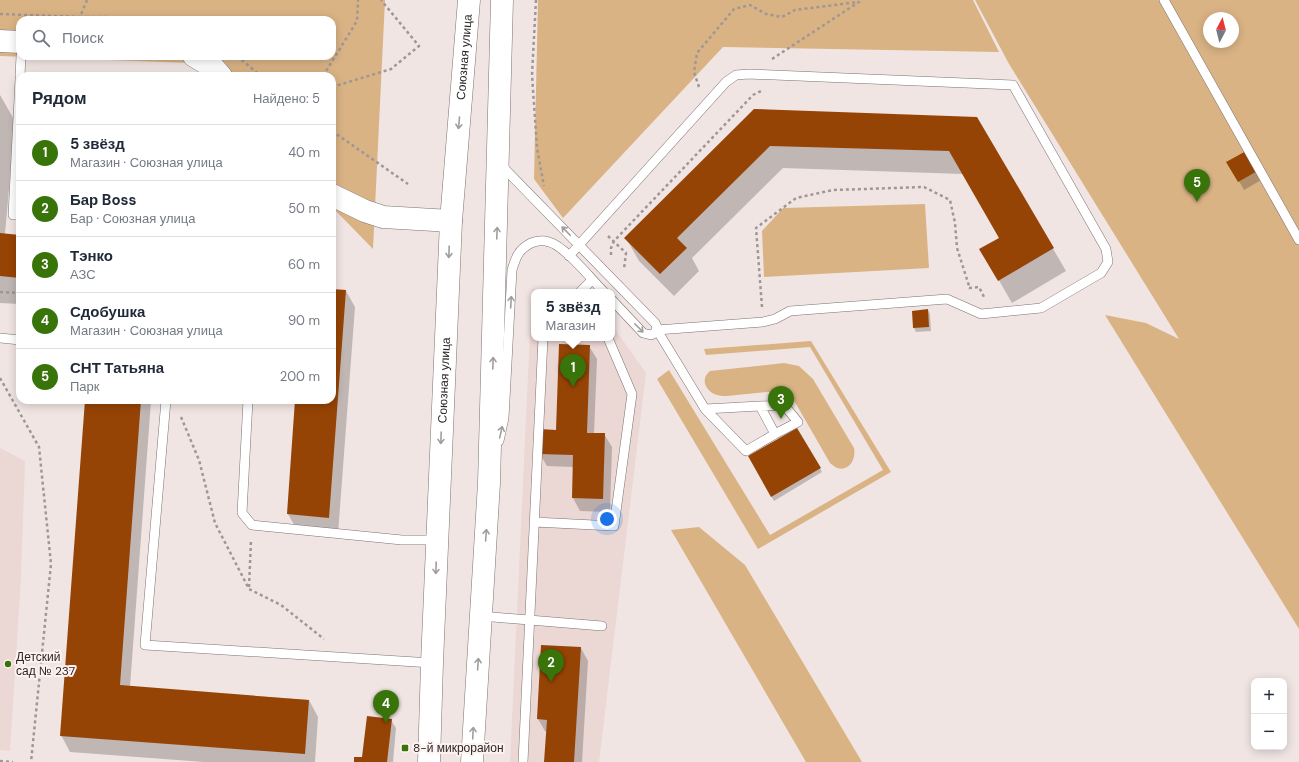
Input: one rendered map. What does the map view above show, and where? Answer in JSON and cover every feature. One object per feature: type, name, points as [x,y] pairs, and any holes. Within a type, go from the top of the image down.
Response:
[{"type":"main road","name":"Союзная улица","points":[[429,762],[450,222],[469,0]]},
{"type":"main road","points":[[472,762],[489,483],[499,163],[502,0]]},
{"type":"main road","points":[[0,41],[16,42]]},
{"type":"main road","points":[[201,60],[214,68],[218,72]]},
{"type":"main road","points":[[336,197],[365,211],[383,217],[450,222]]},
{"type":"lane","points":[[1164,0],[1299,240]]},
{"type":"lane","points":[[20,72],[21,60]]},
{"type":"lane","points":[[570,256],[726,82],[736,75],[749,74],[1013,85],[1106,249],[1108,262],[1101,273],[1041,308],[981,314],[947,299],[790,311],[775,320],[657,330],[651,335],[643,333],[615,303]]},
{"type":"lane","points":[[16,156],[13,214],[16,214]]},
{"type":"lane","points":[[499,163],[655,323],[657,330],[705,409],[746,451],[798,422],[784,405],[705,409]]},
{"type":"lane","points":[[489,483],[504,418],[512,270],[516,255],[524,246],[536,241],[548,241],[560,247],[570,256],[601,289]]},
{"type":"lane","points":[[583,289],[592,280]]},
{"type":"lane","points":[[0,338],[16,340]]},
{"type":"lane","points":[[523,762],[543,341]]},
{"type":"lane","points":[[534,522],[614,526],[632,394],[609,341]]},
{"type":"lane","points":[[166,404],[145,645],[432,663]]},
{"type":"lane","points":[[248,404],[242,513],[252,525],[402,540],[437,540]]},
{"type":"lane","points":[[760,406],[775,434]]},
{"type":"lane","points":[[481,616],[602,626]]},
{"type":"path","points":[[81,16],[87,0]]},
{"type":"path","points":[[336,55],[357,21],[358,0]]},
{"type":"path","points":[[336,86],[391,69],[419,46],[381,0]]},
{"type":"path","points":[[536,0],[532,75],[537,148],[544,188]]},
{"type":"path","points":[[749,74],[862,0]]},
{"type":"path","points":[[706,104],[694,72],[697,53],[734,9],[750,5],[766,14],[782,17],[795,10],[858,2]]},
{"type":"path","points":[[0,14],[40,16]]},
{"type":"path","points":[[242,60],[256,72]]},
{"type":"path","points":[[325,72],[333,60]]},
{"type":"path","points":[[614,241],[753,95],[761,91]]},
{"type":"path","points":[[336,134],[408,184]]},
{"type":"path","points":[[762,308],[756,228],[796,198],[833,190],[924,187],[950,200],[955,222],[957,248],[969,288],[981,314]]},
{"type":"path","points":[[624,272],[626,253]]},
{"type":"path","points":[[969,288],[979,287],[985,299]]},
{"type":"path","points":[[0,292],[16,294]]},
{"type":"path","points":[[0,378],[39,447],[51,564],[31,762]]},
{"type":"path","points":[[179,413],[199,460],[215,523],[249,589],[281,605],[340,651],[346,658]]},
{"type":"path","points":[[249,589],[252,525]]},
{"type":"path","points":[[0,761],[13,762]]},
{"type":"shaded area","points":[[0,0],[385,0],[373,249],[336,211],[336,72],[200,72],[191,63],[109,60],[336,60],[336,16],[16,16],[16,57],[0,56]]},
{"type":"shaded area","points":[[538,0],[973,0],[999,52],[723,47],[563,218],[534,179]]},
{"type":"shaded area","points":[[975,0],[1299,0],[1299,629],[1105,315],[1146,323],[1179,339],[1009,64]]},
{"type":"shaded area","points":[[925,204],[929,268],[764,277],[762,231],[783,208]]},
{"type":"shaded area","points":[[531,310],[531,341],[615,341],[615,329],[646,373],[599,762],[510,762]]},
{"type":"shaded area","points":[[811,341],[891,472],[758,549],[657,379],[669,370],[770,535],[883,470],[810,347],[706,355],[704,349]]},
{"type":"shaded area","points":[[784,363],[799,366],[813,379],[854,448],[853,459],[845,468],[840,469],[830,463],[788,390],[722,396],[709,391],[705,384],[705,378],[710,371]]},
{"type":"shaded area","name":"Детский сад № 237","points":[[0,448],[25,461],[21,578],[10,751],[0,750]]},
{"type":"shaded area","points":[[699,527],[745,565],[862,762],[806,762],[671,530]]},
{"type":"building","points":[[754,109],[977,117],[1054,248],[998,281],[979,249],[999,238],[949,151],[770,146],[677,238],[687,248],[660,274],[624,238]]},
{"type":"building","points":[[1248,150],[1259,170],[1238,182],[1226,162]]},
{"type":"building","points":[[0,233],[16,235],[16,278],[0,276]]},
{"type":"building","points":[[336,289],[346,290],[329,518],[287,514],[295,404],[336,404]]},
{"type":"building","points":[[928,309],[929,327],[913,328],[912,311]]},
{"type":"building","points":[[559,344],[590,345],[587,433],[605,433],[603,499],[572,498],[573,455],[539,454],[540,429],[556,430]]},
{"type":"building","points":[[85,404],[141,404],[120,685],[309,700],[305,754],[60,736]]},
{"type":"building","points":[[797,428],[821,468],[771,497],[748,456]]},
{"type":"building","points":[[541,645],[581,647],[574,762],[544,762],[547,720],[537,719]]},
{"type":"building","points":[[367,716],[392,719],[387,762],[354,762],[354,757],[362,757]]},
{"type":"place","name":"СНТ Татьяна","points":[[1197,202]]},
{"type":"place","name":"5 звёзд","points":[[573,387]]},
{"type":"place","name":"Тэнко","points":[[781,419]]},
{"type":"place","name":"Детский сад № 237","points":[[8,664]]},
{"type":"place","name":"Бар Boss","points":[[551,682]]},
{"type":"place","name":"Сдобушка","points":[[386,723]]},
{"type":"place","name":"8-й микрорайон","points":[[405,748]]}]
